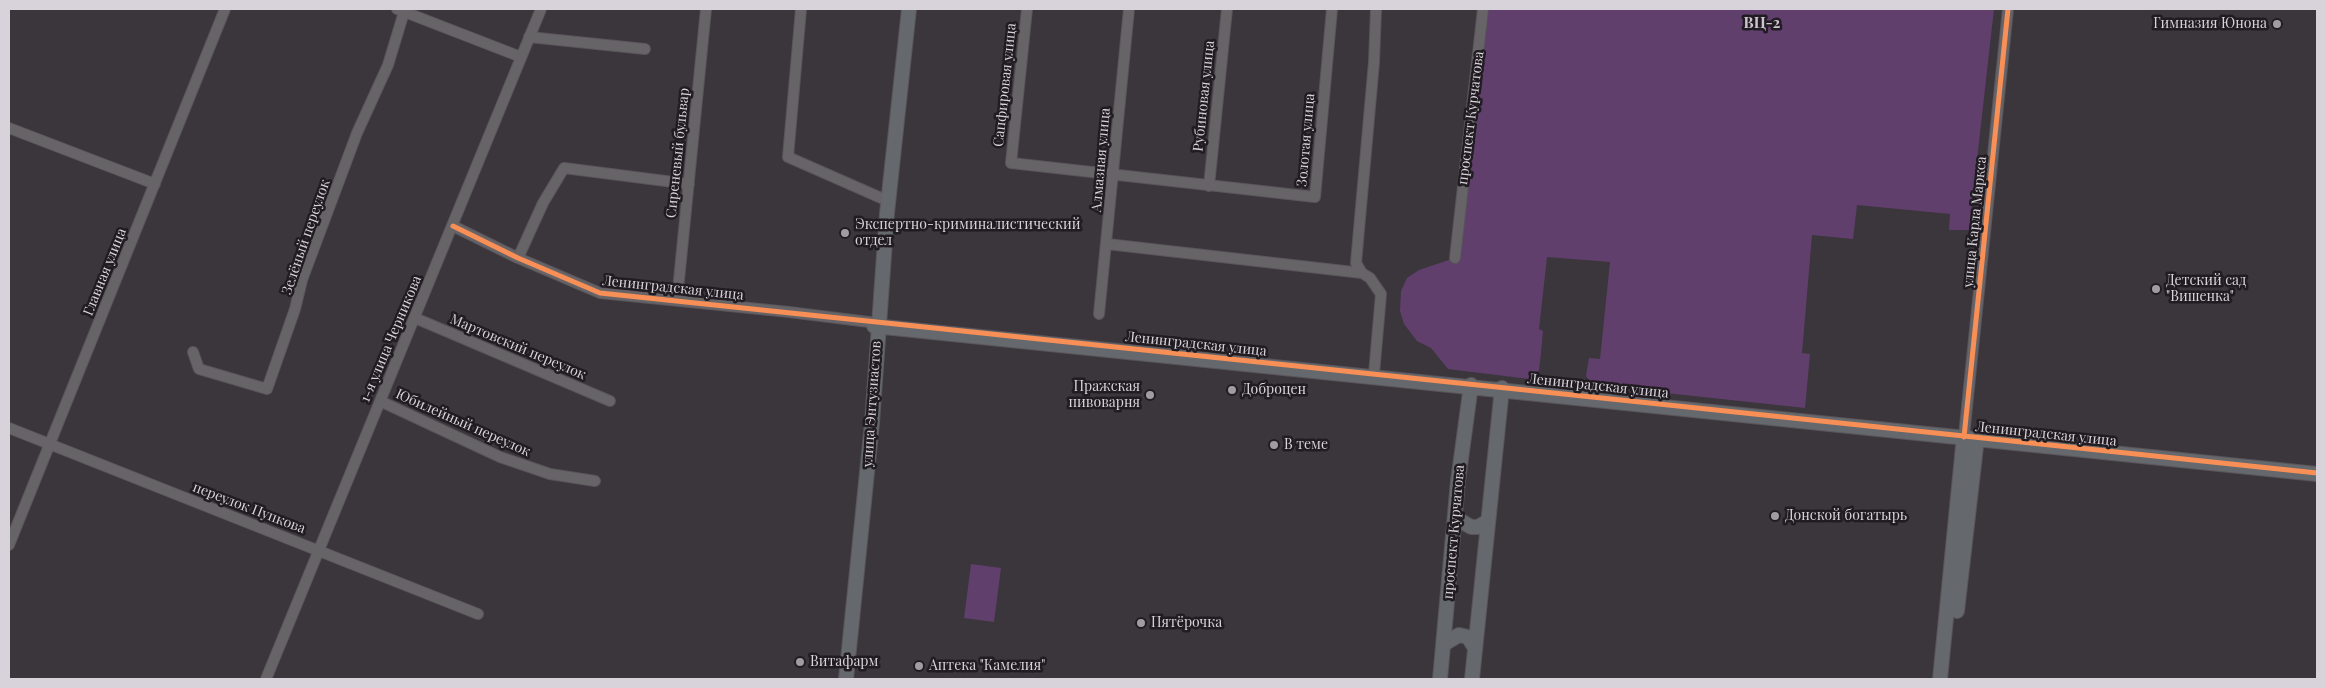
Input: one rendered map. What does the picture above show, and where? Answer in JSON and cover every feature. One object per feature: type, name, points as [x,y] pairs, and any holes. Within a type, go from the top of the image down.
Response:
[{"type":"street","name":"Главная улица","points":[[9,545],[225,9]]},
{"type":"street","name":"1-я улица Черникова","points":[[266,679],[541,9]]},
{"type":"street","name":"Сиреневый бульвар","points":[[677,300],[706,9]]},
{"type":"street","points":[[801,9],[788,157],[888,201]]},
{"type":"street","name":"улица Энтузиастов","points":[[846,679],[872,423],[876,325],[909,9]]},
{"type":"street","name":"Сапфировая улица","points":[[1027,9],[1011,163],[1114,174]]},
{"type":"street","name":"Алмазная улица","points":[[1099,314],[1129,9]]},
{"type":"street","name":"Рубиновая улица","points":[[1209,186],[1226,9]]},
{"type":"street","name":"Золотая улица","points":[[1209,186],[1315,197],[1332,9]]},
{"type":"street","points":[[1362,273],[1356,263],[1374,62],[1376,9]]},
{"type":"street","name":"проспект Курчатова","points":[[1455,258],[1483,9]]},
{"type":"street","name":"улица Карла Маркса","points":[[1949,679],[2008,9]]},
{"type":"street","points":[[400,10],[521,57]]},
{"type":"street","name":"Зелёный переулок","points":[[194,352],[200,369],[267,389],[295,309],[302,280],[357,133],[388,65],[400,10]]},
{"type":"street","points":[[529,38],[645,49]]},
{"type":"street","points":[[9,128],[155,184]]},
{"type":"street","points":[[518,258],[543,203],[564,168],[689,184]]},
{"type":"street","points":[[1114,174],[1209,186]]},
{"type":"street","name":"Ленинградская улица","points":[[453,226],[518,258],[600,293],[677,300],[876,325],[1374,374],[1471,386],[2317,474]]},
{"type":"street","points":[[1107,244],[1362,273],[1370,278],[1381,294],[1374,374]]},
{"type":"street","name":"Мартовский переулок","points":[[415,318],[610,401]]},
{"type":"street","points":[[839,679],[876,325],[1471,386]]},
{"type":"street","name":"проспект Курчатова","points":[[1440,679],[1458,481],[1471,386]]},
{"type":"street","points":[[1472,679],[1502,389]]},
{"type":"street","name":"Юбилейный переулок","points":[[380,402],[500,457],[550,474],[595,481]]},
{"type":"street","name":"переулок Пупкова","points":[[9,428],[50,446],[318,549],[478,614]]},
{"type":"street","name":"улица Карла Маркса","points":[[1940,679],[1970,438]]},
{"type":"street","points":[[1456,516],[1472,527],[1483,525],[1488,521]]},
{"type":"street","points":[[1444,644],[1459,635],[1468,637],[1475,648]]},
{"type":"shaded area","points":[[1487,9],[1994,9],[1969,230],[1949,230],[1950,214],[1857,205],[1853,239],[1812,235],[1802,353],[1810,354],[1805,408],[1592,385],[1586,376],[1589,358],[1600,359],[1610,262],[1547,257],[1539,329],[1543,331],[1541,353],[1539,370],[1535,377],[1529,379],[1448,369],[1431,348],[1417,341],[1404,324],[1400,311],[1401,291],[1407,278],[1419,270],[1455,258]]},
{"type":"shaded area","points":[[971,564],[1001,568],[994,622],[964,618]]},
{"type":"cycle path","points":[[1964,437],[2008,9]]},
{"type":"cycle path","points":[[453,226],[518,258],[600,293],[2317,473]]},
{"type":"place","name":"Гимназия Юнона","points":[[2277,24]]},
{"type":"place","name":"Экспертно-криминалистический отдел","points":[[845,233]]},
{"type":"place","name":"Детский сад \"Вишенка\"","points":[[2156,289]]},
{"type":"place","name":"Доброцен","points":[[1232,390]]},
{"type":"place","name":"Пражская пивоварня","points":[[1150,395]]},
{"type":"place","name":"В теме","points":[[1274,445]]},
{"type":"place","name":"Донской богатырь","points":[[1775,516]]},
{"type":"place","name":"Пятёрочка","points":[[1141,623]]},
{"type":"place","name":"Витафарм","points":[[800,662]]},
{"type":"place","name":"Аптека \"Камелия\"","points":[[919,666]]},
{"type":"district","name":"ВЦ-2","points":[[1762,23]]}]
